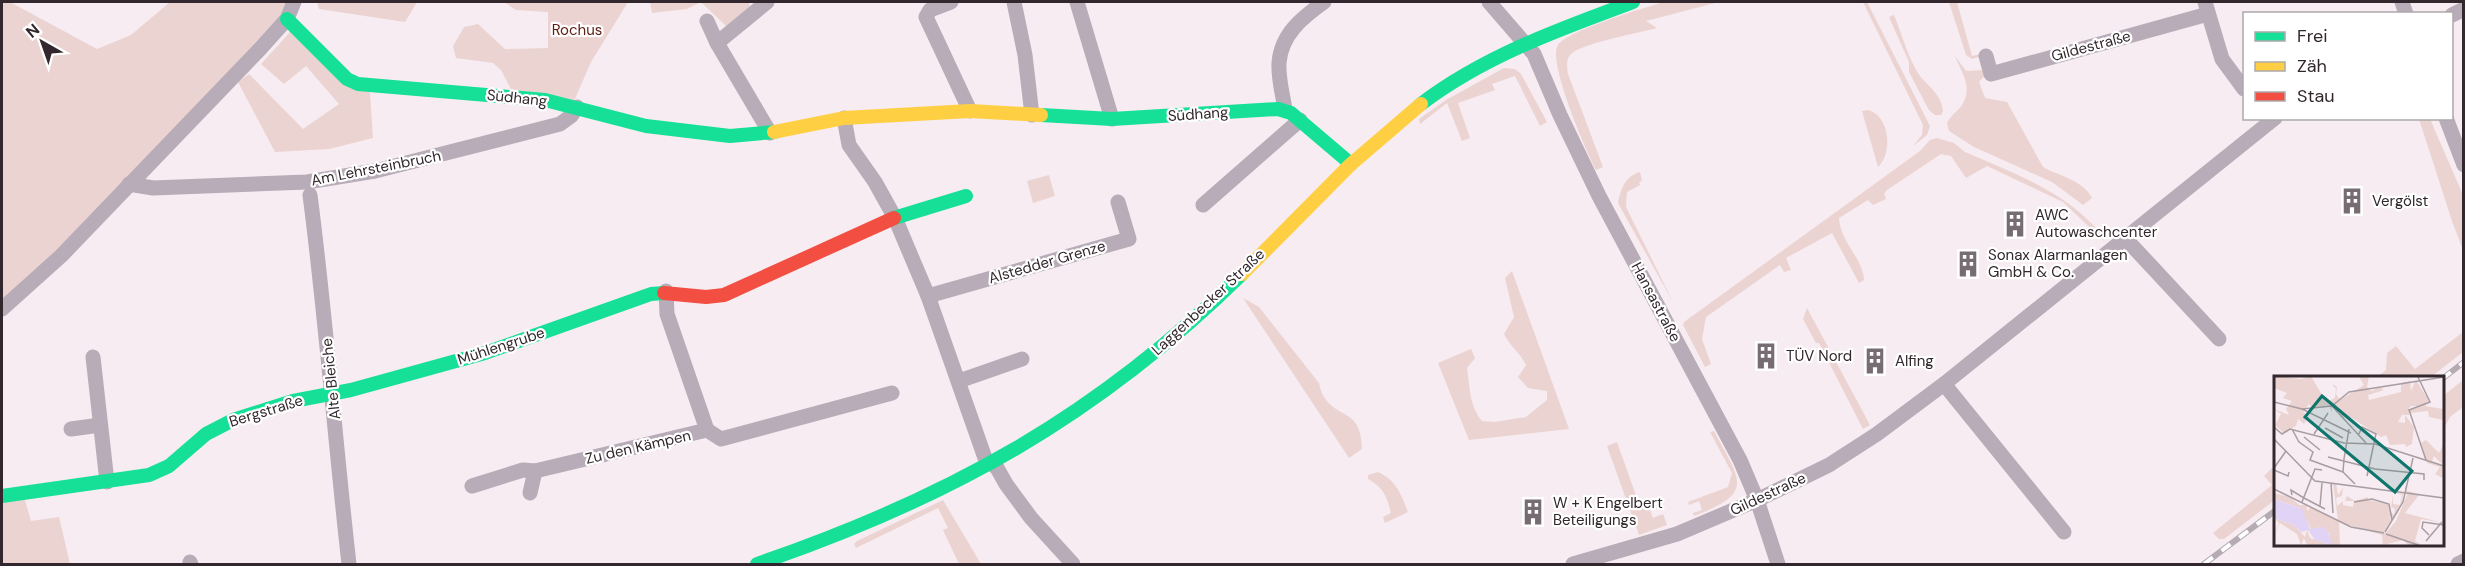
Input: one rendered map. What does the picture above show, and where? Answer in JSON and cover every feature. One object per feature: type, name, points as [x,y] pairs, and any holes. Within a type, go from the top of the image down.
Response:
[{"type":"street","points":[[2,309],[61,256],[287,19],[294,2]]},
{"type":"street","points":[[717,43],[767,2]]},
{"type":"street","points":[[951,2],[930,10],[926,17],[970,111]]},
{"type":"street","points":[[1014,2],[1025,55],[1032,115]]},
{"type":"street","points":[[1077,2],[1112,119]]},
{"type":"street","points":[[1324,2],[1292,28],[1282,45],[1279,63],[1285,110],[1351,164]]},
{"type":"street","points":[[1489,2],[1526,43]]},
{"type":"street","name":"Laggenbecker Straße","points":[[757,564],[869,524],[992,464],[1094,399],[1179,332],[1235,280],[1351,164],[1425,102],[1478,68],[1526,43],[1633,2]]},
{"type":"street","name":"Gildestraße","points":[[1986,56],[1991,74],[2207,8],[2222,59],[2243,88]]},
{"type":"street","name":"Südhang","points":[[287,19],[347,78],[358,84],[545,100],[646,126],[730,136],[770,133],[844,118],[970,111],[1112,119],[1285,110]]},
{"type":"street","points":[[707,21],[717,43],[770,133]]},
{"type":"street","name":"Hansastraße","points":[[1526,43],[1534,54],[1599,196],[1740,460],[1757,500],[1778,564]]},
{"type":"street","name":"Am Lehrsteinbruch","points":[[129,184],[153,188],[307,182],[375,171],[560,124],[571,116],[577,107]]},
{"type":"street","points":[[844,118],[849,145],[875,182],[895,218],[928,297],[985,458],[997,468],[1031,518],[1073,564]]},
{"type":"street","points":[[1203,205],[1300,120]]},
{"type":"street","name":"Gildestraße","points":[[1573,564],[1677,534],[1757,500],[1829,465],[1877,434],[1944,384],[2271,120]]},
{"type":"street","points":[[2447,120],[2463,165]]},
{"type":"street","name":"Alte Bleiche","points":[[310,195],[333,393],[349,564]]},
{"type":"street","points":[[895,218],[966,196]]},
{"type":"street","name":"Alstedder Grenze","points":[[928,297],[1129,239],[1118,202]]},
{"type":"street","name":"Mühlengrube","points":[[333,393],[363,387],[485,353],[651,294],[666,291],[699,298],[724,295],[895,218]]},
{"type":"street","points":[[2125,238],[2219,339]]},
{"type":"street","points":[[666,291],[667,314],[707,430]]},
{"type":"street","points":[[93,357],[107,482]]},
{"type":"street","points":[[959,381],[1022,359]]},
{"type":"street","points":[[868,383],[872,398]]},
{"type":"street","points":[[1944,384],[2064,532]]},
{"type":"street","name":"Bergstraße","points":[[2,496],[149,475],[169,466],[206,434],[233,420],[292,401],[333,393]]},
{"type":"street","name":"Zu den Kämpen","points":[[472,486],[524,470],[535,471],[707,430],[721,439],[892,393]]},
{"type":"street","points":[[70,429],[100,425]]},
{"type":"street","points":[[530,494],[535,471]]},
{"type":"street","points":[[2458,564],[2463,561]]},
{"type":"green space","points":[[2,2],[10,2],[97,49],[131,35],[170,2],[286,2],[283,15],[57,254],[2,302]]},
{"type":"green space","points":[[317,2],[417,2],[405,22],[319,9]]},
{"type":"green space","name":"Rochus","points":[[504,2],[628,2],[591,62],[574,101],[512,91],[501,70],[493,63],[456,58],[453,46],[464,27],[478,24],[505,49],[548,48],[548,12],[516,10]]},
{"type":"green space","points":[[650,2],[701,2],[687,9],[652,13]]},
{"type":"green space","points":[[701,2],[749,2],[750,7],[726,26]]},
{"type":"green space","points":[[1664,2],[1719,2],[1646,21],[1657,28],[1585,46],[1570,55],[1568,59],[1568,74],[1603,167],[1596,170],[1584,145],[1563,87],[1556,54],[1558,45],[1591,26]]},
{"type":"green space","points":[[1863,2],[1867,2],[1930,126],[1927,135],[1913,146],[1922,135],[1923,125]]},
{"type":"green space","points":[[1949,2],[1957,2],[1972,56],[1981,54],[1982,56],[1972,59],[1966,55]]},
{"type":"green space","points":[[1894,15],[1918,74],[1942,104],[1941,115],[1935,115],[1929,110],[1909,72],[1909,62],[1889,17]]},
{"type":"green space","points":[[291,31],[370,93],[373,138],[329,149],[275,152],[238,82],[249,74],[303,129],[339,104],[306,66],[284,84],[261,64]]},
{"type":"green space","points":[[1955,56],[1966,71],[1984,70],[1986,74],[1979,82],[1985,98],[2007,102],[2043,167],[2077,183],[2092,198],[2083,205],[2052,182],[1974,147],[1949,131],[1947,123],[1962,105],[1967,92],[1965,80]]},
{"type":"green space","points":[[1504,68],[1515,69],[1521,74],[1547,122],[1540,126],[1515,76],[1492,84],[1495,90],[1458,103],[1470,138],[1462,141],[1447,103],[1420,124],[1419,119],[1446,100]]},
{"type":"green space","points":[[1868,110],[1881,119],[1887,136],[1886,153],[1878,167],[1862,111]]},
{"type":"green space","points":[[2419,120],[2430,120],[2463,195],[2463,250]]},
{"type":"green space","points":[[1937,138],[1954,143],[1965,152],[2048,190],[2078,211],[2099,231],[2104,241],[2063,202],[1987,166],[1966,178],[1951,156],[1941,154],[1887,190],[1884,194],[1886,199],[1873,205],[1868,200],[1839,218],[1843,235],[1860,264],[1864,280],[1859,283],[1832,233],[1786,258],[1791,270],[1784,272],[1780,265],[1706,317],[1702,339],[1711,364],[1705,367],[1683,325],[1684,322],[1920,151],[1930,140]]},
{"type":"green space","points":[[1640,172],[1642,181],[1639,182],[1640,185],[1627,192],[1626,207],[1674,304],[1618,203],[1627,180]]},
{"type":"green space","points":[[1049,175],[1055,196],[1033,203],[1027,181]]},
{"type":"green space","points":[[1512,271],[1569,429],[1469,440],[1438,363],[1471,349],[1475,358],[1467,368],[1470,389],[1472,402],[1482,421],[1494,422],[1526,417],[1547,400],[1547,391],[1528,388],[1518,377],[1526,365],[1504,334],[1514,317],[1505,278]]},
{"type":"green space","points":[[1243,298],[1259,307],[1319,383],[1323,395],[1330,404],[1348,416],[1358,427],[1362,449],[1349,458]]},
{"type":"green space","points":[[1807,308],[1870,425],[1863,429],[1819,343],[1816,343],[1803,319]]},
{"type":"green space","points":[[2463,332],[2463,352],[2432,376],[2378,376],[2386,370],[2387,353],[2396,346],[2415,369]]},
{"type":"green space","points":[[2463,380],[2463,407],[2450,417],[2444,428],[2444,395]]},
{"type":"green space","points":[[1714,431],[1731,462],[1737,483],[1734,492],[1727,500],[1694,516],[1693,513],[1702,510],[1699,501],[1689,505],[1688,502],[1728,487],[1732,473],[1710,432]]},
{"type":"green space","points":[[1617,442],[1638,501],[1646,499],[1653,518],[1663,514],[1667,525],[1639,535],[1607,446]]},
{"type":"green space","points":[[2274,466],[2274,501],[2224,539],[2219,539],[2213,533],[2272,485],[2264,476]]},
{"type":"green space","points":[[1378,472],[1394,483],[1408,512],[1385,523],[1383,517],[1391,513],[1388,502],[1381,489],[1368,479],[1368,475]]},
{"type":"green space","points":[[24,497],[31,521],[59,517],[70,564],[2,563],[2,500]]},
{"type":"green space","points":[[943,500],[981,564],[959,564],[943,530],[948,528],[938,508],[856,548],[854,544],[857,541]]},
{"type":"railway","points":[[2444,377],[2464,362]]},
{"type":"railway","points":[[2204,564],[2274,512]]},
{"type":"traffic: fast","points":[[1421,104],[1470,72],[1523,45],[1633,2]]},
{"type":"traffic: fast","points":[[287,19],[347,79],[358,84],[545,100],[646,126],[730,136],[774,132]]},
{"type":"traffic: fast","points":[[1041,115],[1112,119],[1278,109],[1291,113],[1351,164]]},
{"type":"traffic: fast","points":[[894,218],[966,196]]},
{"type":"traffic: fast","points":[[757,564],[893,511],[1017,448],[1075,411],[1132,370],[1187,325],[1242,274]]},
{"type":"traffic: fast","points":[[2,496],[149,475],[169,466],[206,434],[233,420],[293,401],[351,390],[485,353],[651,294],[664,293]]},
{"type":"traffic: slow","points":[[1242,274],[1350,165],[1421,104]]},
{"type":"traffic: slow","points":[[774,132],[844,118],[970,111],[1041,115]]},
{"type":"traffic: jam","points":[[664,293],[706,297],[724,295],[894,218]]},
{"type":"place","name":"Vergölst","points":[[2352,201]]},
{"type":"place","name":"AWC Autowaschcenter","points":[[2015,224]]},
{"type":"place","name":"Sonax Alarmanlagen GmbH & Co.","points":[[1968,264]]},
{"type":"place","name":"TÜV Nord","points":[[1766,356]]},
{"type":"place","name":"Alfing","points":[[1875,361]]},
{"type":"place","name":"W + K Engelbert Beteiligungs","points":[[1533,512]]}]
